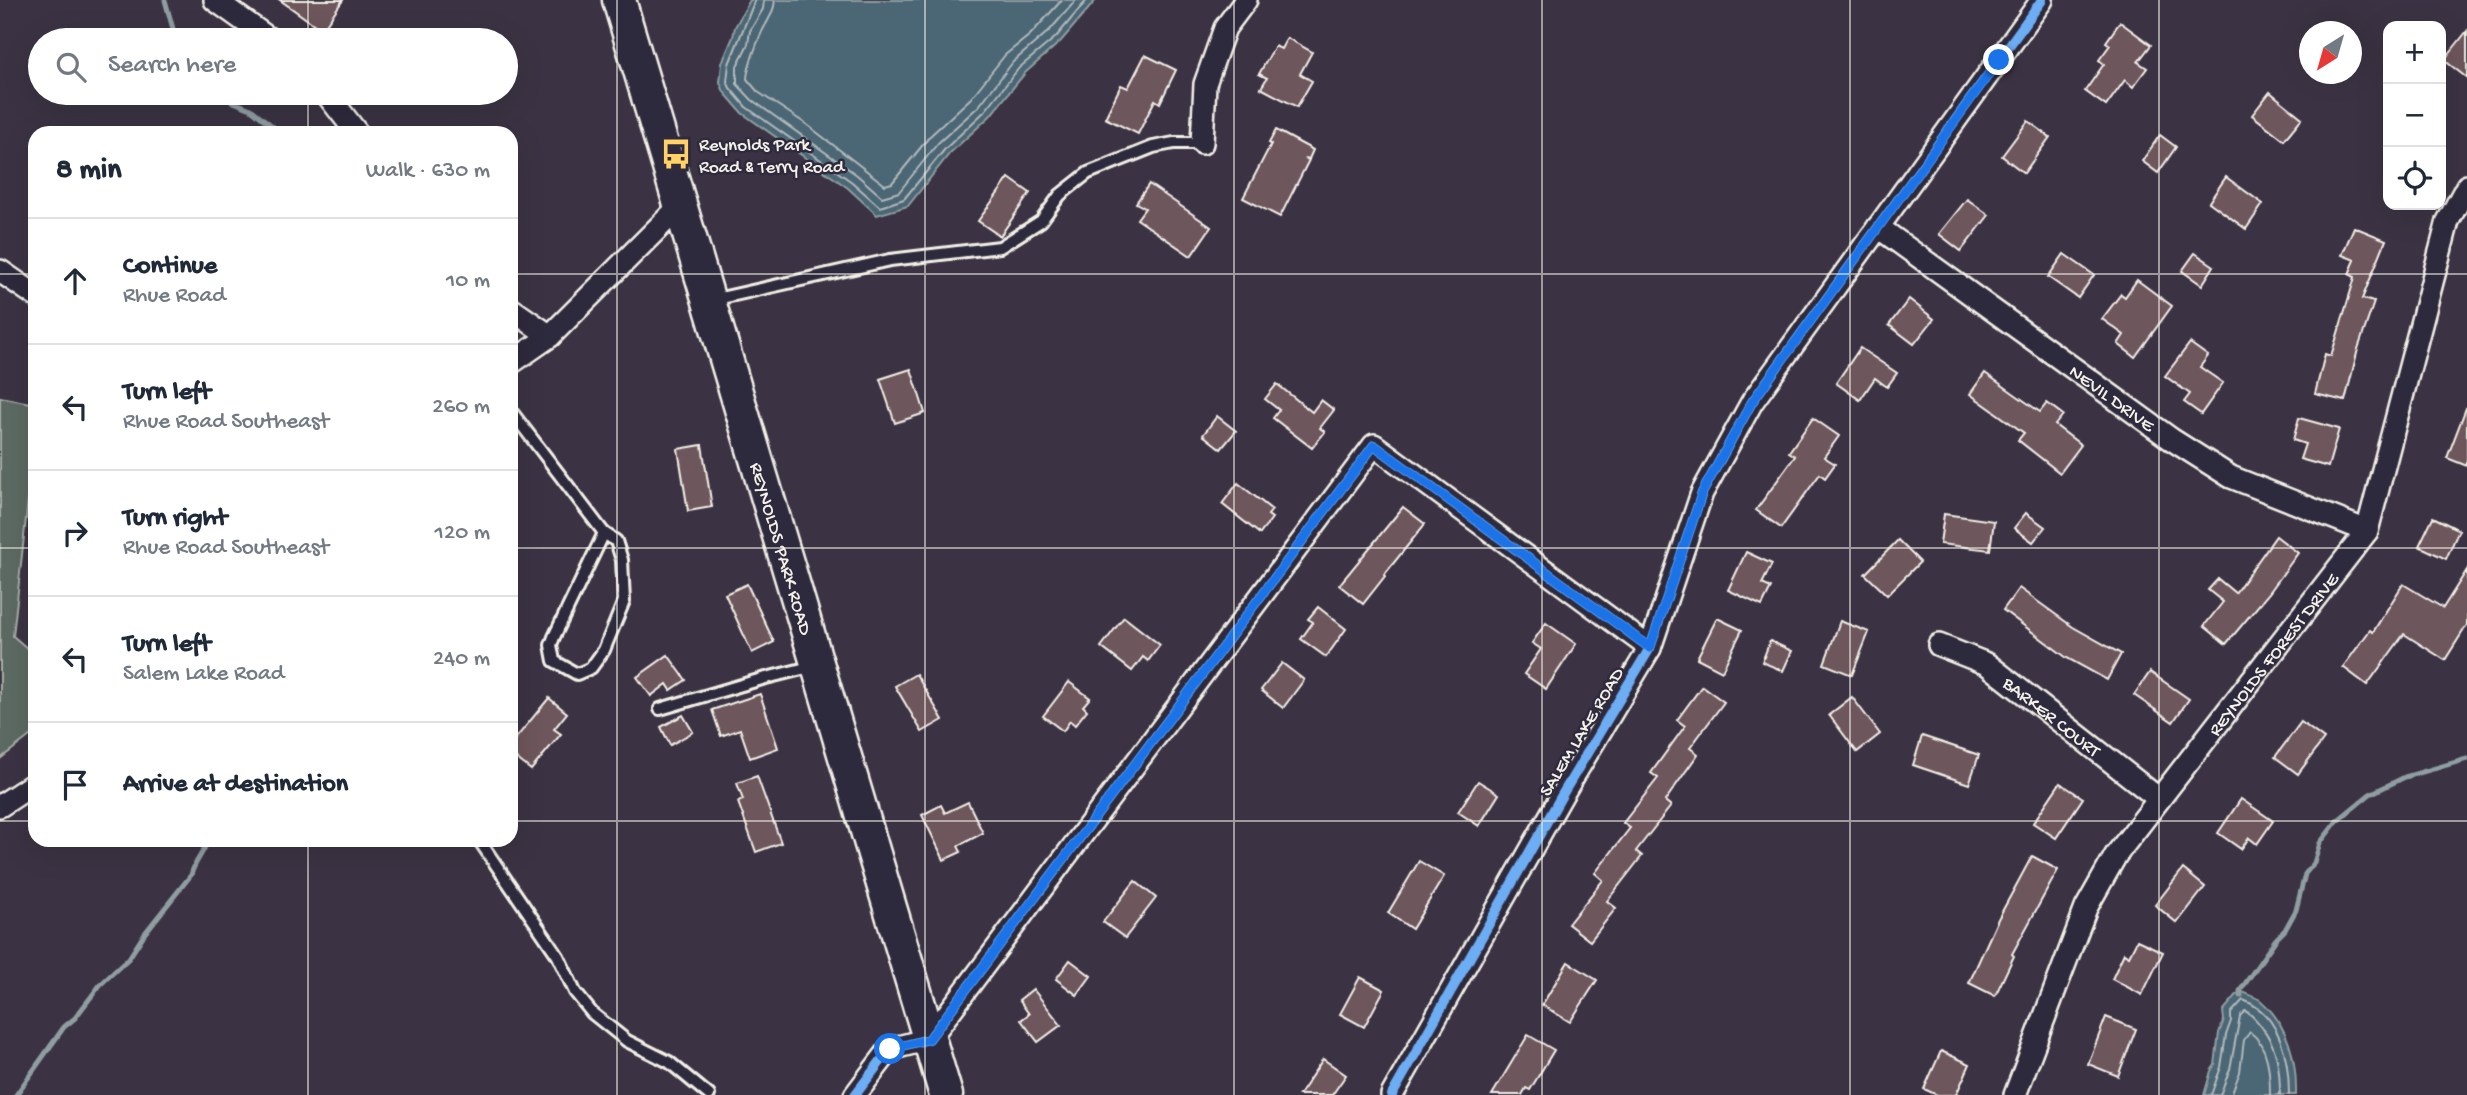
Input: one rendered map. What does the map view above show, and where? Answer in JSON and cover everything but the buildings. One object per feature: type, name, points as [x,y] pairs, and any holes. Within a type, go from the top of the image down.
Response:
[{"type":"main road","name":"REYNOLDS PARK ROAD","points":[[619,0],[946,1095]]},
{"type":"street","points":[[215,0],[254,28]]},
{"type":"street","points":[[1202,143],[1205,84],[1225,28],[1246,0]]},
{"type":"street","name":"SALEM LAKE ROAD","points":[[1392,1095],[1562,795],[1650,648],[1702,493],[1752,402],[2042,0]]},
{"type":"street","points":[[335,105],[351,126]]},
{"type":"street","name":"REYNOLDS FOREST DRIVE","points":[[2015,1095],[2086,908],[2116,855],[2367,531],[2448,221],[2467,186]]},
{"type":"street","points":[[518,358],[550,337],[680,206]]},
{"type":"street","name":"NEVIL DRIVE","points":[[1878,227],[2171,439],[2231,477],[2367,531]]},
{"type":"street","points":[[0,271],[28,290]]},
{"type":"street","points":[[518,314],[550,337]]},
{"type":"street","points":[[855,1095],[890,1049],[929,1039],[1374,445],[1650,648]]},
{"type":"street","name":"BARKER COURT","points":[[1939,645],[1987,664],[2159,799]]},
{"type":"street","points":[[0,806],[28,788]]},
{"type":"lane","points":[[708,301],[890,260],[1000,247],[1041,221],[1060,195],[1088,173],[1153,147],[1174,143],[1202,143]]},
{"type":"lane","points":[[518,420],[604,533],[616,541],[622,560],[624,601],[604,649],[591,668],[577,674],[554,661],[551,645],[604,533]]},
{"type":"lane","points":[[660,709],[762,678],[817,665]]},
{"type":"lane","points":[[484,847],[558,956],[575,992],[592,1013],[627,1041],[669,1062],[709,1095]]},
{"type":"green space","points":[[0,397],[28,403],[28,500],[13,636],[28,649],[28,737],[0,759]]},
{"type":"water","points":[[750,0],[1096,0],[1061,41],[1025,73],[990,116],[950,153],[908,206],[877,215],[848,188],[742,113],[724,92],[720,82],[722,63],[735,27]]},
{"type":"water","points":[[2240,991],[2260,1000],[2284,1031],[2295,1069],[2296,1095],[2204,1095],[2215,1065],[2219,1033],[2224,1020],[2223,1011]]},
{"type":"waterway","points":[[165,0],[173,28]]},
{"type":"waterway","points":[[241,105],[251,109],[272,126]]},
{"type":"waterway","points":[[2241,996],[2240,991],[2285,930],[2296,910],[2305,874],[2314,863],[2320,843],[2337,821],[2370,794],[2405,777],[2467,759]]},
{"type":"waterway","points":[[16,1095],[64,1027],[75,1018],[100,985],[129,958],[145,933],[191,875],[205,847]]},
{"type":"cycle path","points":[[1392,1095],[1562,795],[1650,648],[1702,493],[1752,402],[2042,0]]},
{"type":"cycle path","points":[[855,1095],[890,1049],[929,1039],[1374,445],[1650,648]]},
{"type":"place","name":"Reynolds Park Road & Terry Road","points":[[676,154]]},
{"type":"route","points":[[890,1049],[929,1039],[1374,445],[1650,648],[1702,493],[1752,402],[1999,60]]}]
